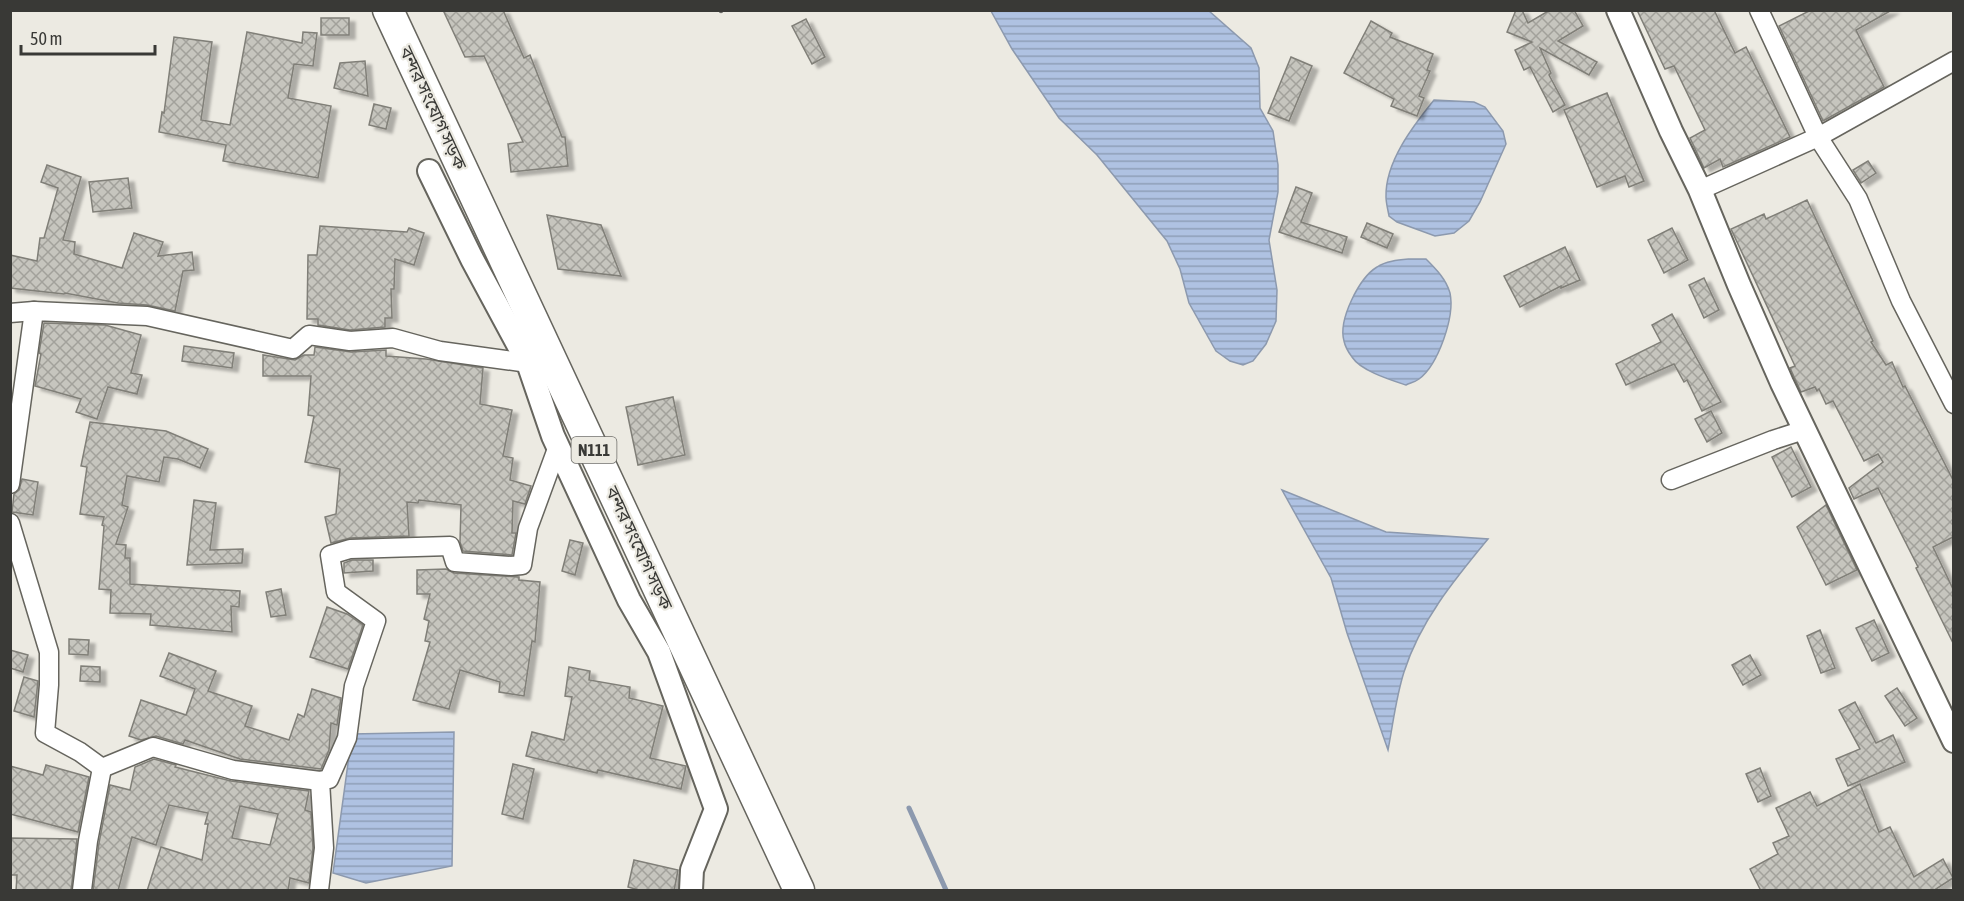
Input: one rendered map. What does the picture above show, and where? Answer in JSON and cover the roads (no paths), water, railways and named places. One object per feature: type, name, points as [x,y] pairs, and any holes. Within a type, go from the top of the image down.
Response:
[{"type":"highway","name":"বন্দর সংযোগ সড়ক","points":[[388,10],[799,891]]},
{"type":"street","points":[[1618,10],[1671,131],[1700,190],[1738,285],[1804,430],[1952,736]]},
{"type":"street","points":[[1759,10],[1818,137],[1858,200],[1901,301],[1953,404]]},
{"type":"street","points":[[1700,190],[1818,137],[1952,67]]},
{"type":"street","points":[[429,171],[472,259],[528,363],[558,446],[629,600],[659,652],[716,809],[692,870],[692,891]]},
{"type":"street","points":[[10,313],[34,311],[147,316],[293,349],[309,335],[350,341],[393,338],[440,351],[528,363]]},
{"type":"street","points":[[10,484],[34,311]]},
{"type":"street","points":[[1671,480],[1804,430]]},
{"type":"street","points":[[102,768],[153,747],[233,770],[320,782],[329,778],[347,738],[354,686],[376,621],[336,592],[330,555],[350,549],[450,546],[455,562],[522,565],[528,528],[558,446]]},
{"type":"street","points":[[10,523],[49,652],[50,685],[45,733],[80,752],[102,768]]},
{"type":"street","points":[[82,891],[88,841],[102,768]]},
{"type":"street","points":[[319,891],[324,848],[320,782]]},
{"type":"water","points":[[991,11],[1209,11],[1251,48],[1259,68],[1260,108],[1273,131],[1278,165],[1278,192],[1269,240],[1277,290],[1276,321],[1266,344],[1253,361],[1243,365],[1230,361],[1216,351],[1189,303],[1180,269],[1167,241],[1097,155],[1059,118],[1012,49]]},
{"type":"water","points":[[1434,100],[1474,102],[1485,107],[1503,131],[1506,144],[1469,221],[1454,233],[1435,236],[1397,222],[1389,216],[1386,197],[1390,171],[1395,158],[1409,133]]},
{"type":"water","points":[[1426,259],[1446,283],[1451,303],[1444,340],[1433,363],[1419,379],[1406,385],[1377,374],[1356,362],[1346,347],[1343,332],[1347,311],[1357,290],[1370,272],[1384,263]]},
{"type":"water","points":[[1282,490],[1386,532],[1488,539],[1451,585],[1419,635],[1401,681],[1388,750],[1347,633],[1331,578]]},
{"type":"water","points":[[454,732],[452,866],[366,883],[333,873],[352,734]]},
{"type":"waterway","points":[[909,808],[946,890]]}]
